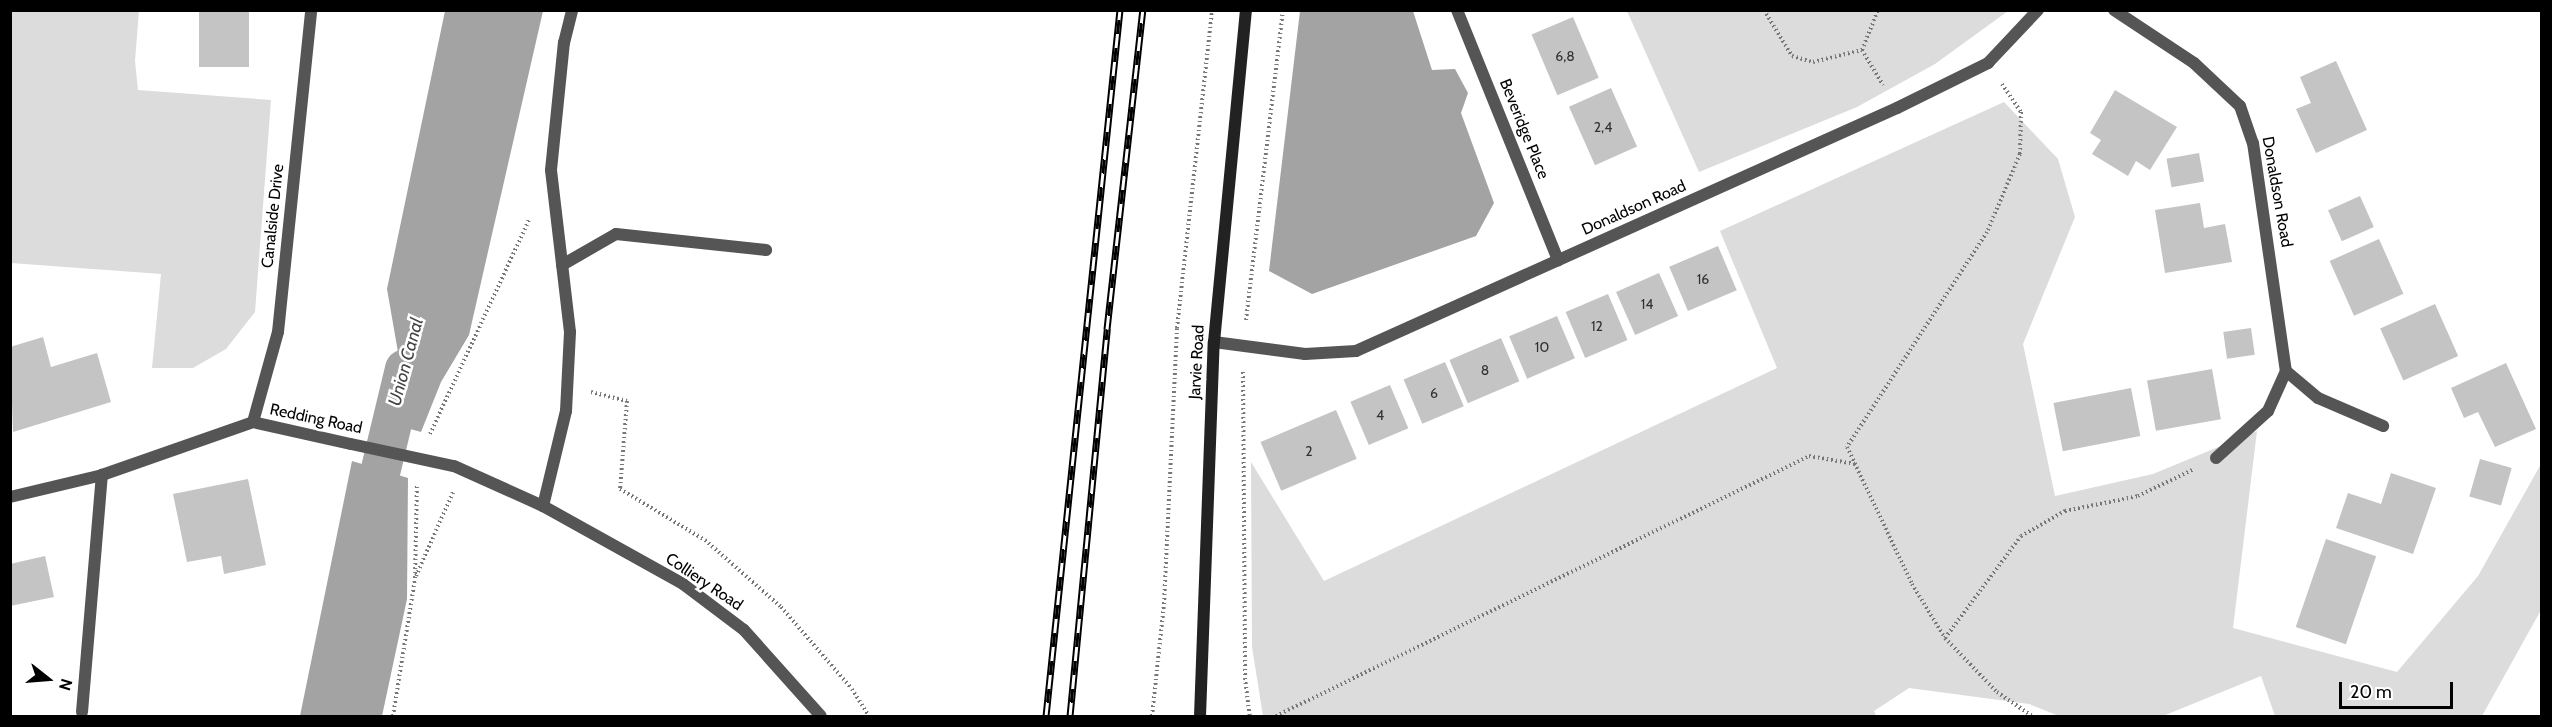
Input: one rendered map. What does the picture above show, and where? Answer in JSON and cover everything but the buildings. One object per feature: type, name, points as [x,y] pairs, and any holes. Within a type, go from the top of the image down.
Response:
[{"type":"street","name":"Canalside Drive","points":[[254,422],[278,332],[311,10]]},
{"type":"street","points":[[543,506],[566,411],[570,332],[552,170],[564,43],[572,10]]},
{"type":"street","name":"Jarvie Road","points":[[1200,717],[1214,342],[1246,10]]},
{"type":"street","name":"Beveridge Place","points":[[1457,10],[1558,260]]},
{"type":"street","name":"Donaldson Road","points":[[1214,342],[1305,354],[1356,351],[1897,108],[1988,63],[2038,10]]},
{"type":"street","name":"Donaldson Road","points":[[2114,10],[2194,63],[2240,106],[2253,143],[2286,371]]},
{"type":"street","points":[[562,265],[616,234],[766,250]]},
{"type":"street","points":[[2216,458],[2268,411],[2286,371],[2318,398],[2383,426]]},
{"type":"street","name":"Redding Road","points":[[10,497],[102,475],[254,422],[458,468],[543,506]]},
{"type":"street","points":[[82,712],[102,475]]},
{"type":"street","name":"Colliery Road","points":[[543,506],[683,584],[744,630],[821,717]]},
{"type":"path","points":[[1152,717],[1164,604],[1177,328],[1212,10]]},
{"type":"path","points":[[1764,10],[1792,56],[1813,62],[1862,50]]},
{"type":"path","points":[[1862,50],[1878,10]]},
{"type":"path","points":[[1862,50],[1897,108]]},
{"type":"path","points":[[1988,63],[2021,112],[2020,154],[1987,232],[1847,447],[1912,584],[1945,638],[1997,692],[2032,717]]},
{"type":"path","points":[[567,387],[627,401],[620,489],[705,540],[781,607],[852,688],[870,717]]},
{"type":"path","points":[[1276,717],[1809,456],[1855,464]]},
{"type":"path","points":[[1945,638],[2021,536],[2064,511],[2138,496],[2216,458]]},
{"type":"path","points":[[415,578],[448,509],[458,468]]},
{"type":"shaded area","points":[[10,11],[139,11],[135,61],[138,90],[271,100],[255,312],[226,349],[193,368],[152,368],[161,274],[11,263]]},
{"type":"shaded area","points":[[1627,11],[2008,11],[1935,64],[1857,107],[1699,172]]},
{"type":"shaded area","points":[[2004,102],[2058,159],[2075,217],[2023,344],[2055,496],[2153,474],[2257,431],[2233,628],[2397,672],[2478,576],[2541,464],[2541,610],[2482,716],[2275,716],[2261,676],[2163,716],[2059,716],[2029,704],[1909,688],[1874,711],[1876,716],[1263,716],[1252,647],[1251,462],[1324,581],[1777,368],[1720,231]]},
{"type":"water","points":[[445,11],[543,11],[469,335],[441,382],[421,432],[382,421],[399,358],[387,289]]},
{"type":"water","points":[[1300,11],[1413,11],[1432,70],[1455,69],[1468,93],[1461,113],[1494,203],[1476,236],[1312,294],[1269,271]]},
{"type":"water","points":[[352,461],[408,478],[407,599],[382,716],[300,716]]},
{"type":"waterway","name":"Union Canal","points":[[368,523],[405,369]]},
{"type":"railway","points":[[1046,716],[1120,10]]},
{"type":"railway","points":[[1070,716],[1107,329],[1143,10]]}]
